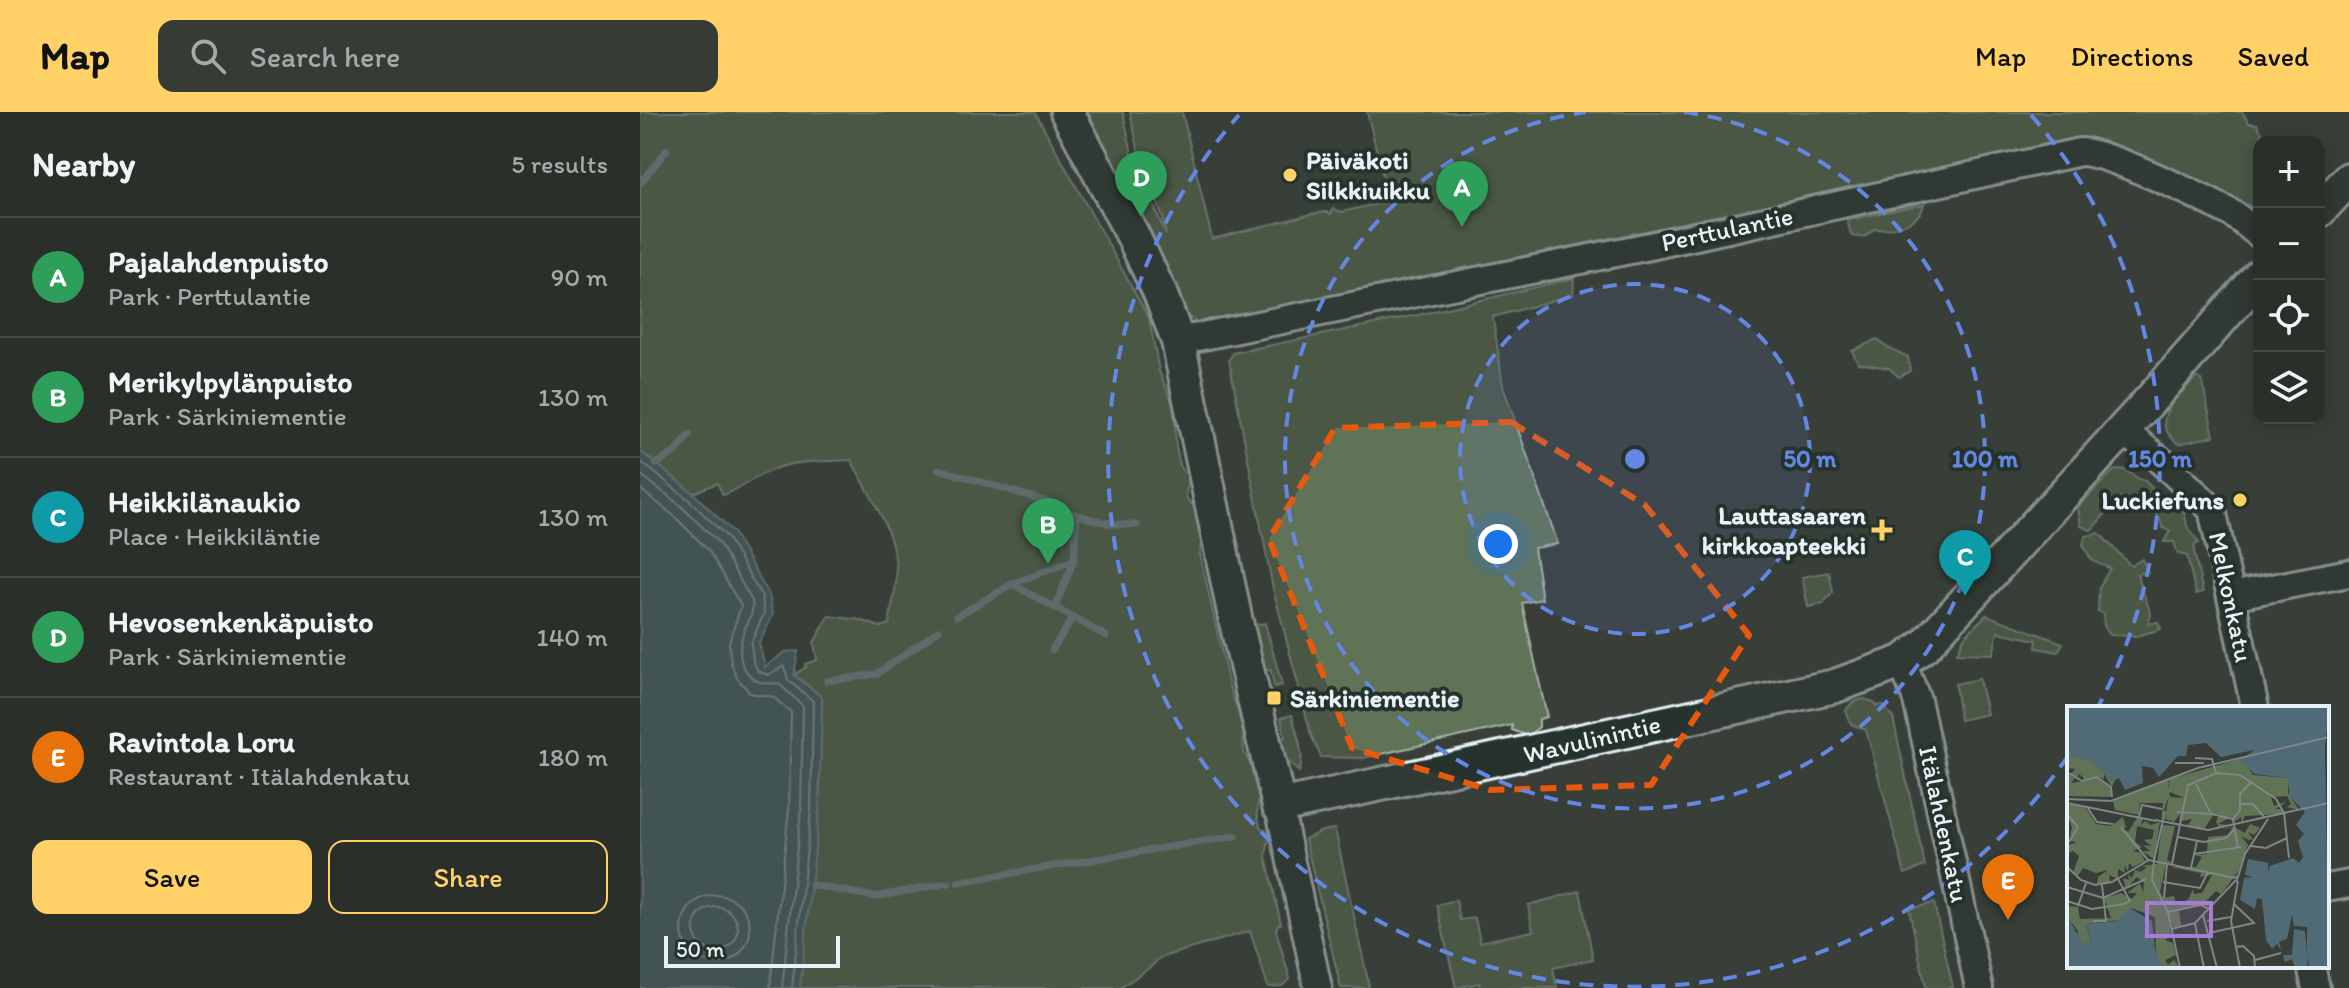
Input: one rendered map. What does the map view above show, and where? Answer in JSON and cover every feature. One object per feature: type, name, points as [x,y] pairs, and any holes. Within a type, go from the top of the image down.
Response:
[{"type":"street","points":[[1067,112],[1137,245],[1178,341],[1236,622],[1318,988]]},
{"type":"street","name":"Perttulantie","points":[[1178,341],[1662,244],[2080,152],[2091,152],[2134,168],[2231,213],[2253,230]]},
{"type":"street","points":[[2322,208],[2349,179]]},
{"type":"street","name":"Wavulinintie","points":[[1279,806],[1835,686],[1902,662],[1925,645],[2255,280]]},
{"type":"street","name":"Melkonkatu","points":[[2122,430],[2161,461],[2212,509],[2255,706]]},
{"type":"street","points":[[2231,596],[2349,573]]},
{"type":"street","name":"Itälahdenkatu","points":[[1902,662],[1917,700],[1979,988]]},
{"type":"street","points":[[2329,888],[2349,884]]},
{"type":"street","points":[[2311,968],[2316,988]]},
{"type":"highlighted area","points":[[1511,422],[1645,505],[1749,635],[1651,785],[1490,790],[1352,748],[1269,539],[1335,428]]},
{"type":"green space","points":[[640,112],[1035,112],[1149,318],[1159,371],[1174,406],[1176,448],[1181,469],[1190,477],[1187,499],[1197,510],[1202,531],[1200,554],[1229,686],[1242,723],[1244,753],[1254,770],[1260,793],[1257,812],[1260,827],[1270,833],[1266,856],[1281,924],[1276,930],[1290,979],[1282,986],[1268,987],[1250,931],[1159,958],[1120,988],[799,988],[819,811],[822,697],[794,675],[806,667],[805,664],[817,660],[814,643],[829,616],[860,620],[880,627],[889,624],[896,565],[889,533],[851,460],[783,466],[723,495],[717,483],[693,493],[640,451]]},
{"type":"green space","points":[[1069,112],[1123,112],[1132,154],[1166,235],[1163,218],[1139,153],[1130,112],[1182,112],[1212,239],[1316,213],[1331,214],[1333,209],[1342,212],[1389,201],[1367,112],[2242,112],[2249,123],[2257,124],[2263,136],[2253,136],[2253,207],[2090,137],[1789,200],[1788,205],[1711,217],[1381,287],[1196,322],[1184,314],[1178,284],[1163,292]]},
{"type":"green space","points":[[1924,204],[1917,216],[1904,224],[1874,229],[1866,236],[1851,235],[1847,220]]},
{"type":"green space","points":[[1574,278],[1573,295],[1493,317],[1503,386],[1558,544],[1534,548],[1542,599],[1522,603],[1547,717],[1539,719],[1539,727],[1528,736],[1512,730],[1512,725],[1363,758],[1321,757],[1311,735],[1272,584],[1229,360],[1233,353],[1418,315]]},
{"type":"green space","points":[[1877,339],[1908,357],[1910,371],[1899,377],[1889,368],[1858,363],[1852,351]]},
{"type":"green space","points":[[2195,378],[2202,381],[2214,436],[2179,444],[2169,435],[2165,418],[2173,402]]},
{"type":"green space","points":[[2121,469],[2145,481],[2172,508],[2184,511],[2187,526],[2199,543],[2195,545],[2194,552],[2203,592],[2196,594],[2187,556],[2178,554],[2174,542],[2164,542],[2170,531],[2163,528],[2156,513],[2146,505],[2119,499],[2115,511],[2107,512],[2091,530],[2081,526],[2078,507],[2113,471]]},
{"type":"green space","points":[[2099,533],[2131,566],[2142,559],[2148,572],[2137,574],[2151,614],[2148,624],[2158,622],[2161,629],[2137,636],[2110,635],[2104,626],[2103,614],[2098,611],[2099,588],[2110,568],[2093,561],[2083,544],[2086,536]]},
{"type":"green space","points":[[1829,572],[1833,592],[1823,604],[1808,607],[1802,577]]},
{"type":"green space","points":[[1986,615],[2063,643],[2058,652],[2036,648],[2037,640],[1998,632],[1993,654],[1957,653],[1964,637]]},
{"type":"green space","points":[[1265,623],[1282,685],[1274,687],[1271,670],[1264,671],[1255,625]]},
{"type":"green space","points":[[1979,679],[1987,714],[1960,720],[1955,684]]},
{"type":"green space","points":[[1864,699],[1874,702],[1876,706],[1883,705],[1893,718],[1925,866],[1905,874],[1866,730],[1851,724],[1846,710],[1853,702]]},
{"type":"green space","points":[[1292,715],[1301,751],[1299,772],[1284,758],[1279,739],[1285,737],[1281,718]]},
{"type":"green space","points":[[1335,829],[1368,988],[1341,988],[1305,839]]},
{"type":"green space","points":[[1580,891],[1593,959],[1553,968],[1557,988],[1480,988],[1479,983],[1456,988],[1437,905],[1456,900],[1460,920],[1475,918],[1480,942],[1533,931],[1528,905]]},
{"type":"green space","points":[[1934,903],[1953,988],[1926,988],[1909,909]]},
{"type":"water","points":[[640,451],[693,493],[733,532],[769,595],[773,615],[759,643],[765,667],[785,652],[798,651],[794,675],[822,697],[819,811],[800,988],[640,988]]},
{"type":"waterway","points":[[640,183],[667,150]]},
{"type":"waterway","points":[[656,464],[677,451],[689,435]]},
{"type":"waterway","points":[[939,469],[1061,506]]},
{"type":"waterway","points":[[1070,513],[1111,524],[1137,525]]},
{"type":"waterway","points":[[1055,608],[1074,560],[1077,516]]},
{"type":"waterway","points":[[957,616],[1012,584],[1074,560]]},
{"type":"waterway","points":[[1012,584],[1106,636]]},
{"type":"waterway","points":[[1052,650],[1073,618]]},
{"type":"waterway","points":[[827,681],[877,674],[939,630]]},
{"type":"waterway","points":[[958,882],[1236,836]]},
{"type":"waterway","points":[[812,885],[875,897],[949,883]]},
{"type":"place","name":"Päiväkoti Silkkiuikku","points":[[1290,175]]},
{"type":"place","name":"Hevosenkenkäpuisto","points":[[1141,217]]},
{"type":"place","name":"Pajalahdenpuisto","points":[[1462,227]]},
{"type":"place","name":"Luckiefuns","points":[[2240,500]]},
{"type":"place","name":"Lauttasaaren kirkkoapteekki","points":[[1882,530]]},
{"type":"place","name":"Merikylpylänpuisto","points":[[1048,564]]},
{"type":"place","name":"Heikkilänaukio","points":[[1965,596]]},
{"type":"place","name":"Särkiniementie","points":[[1274,698]]},
{"type":"place","name":"Ravintola Loru","points":[[2008,920]]}]
